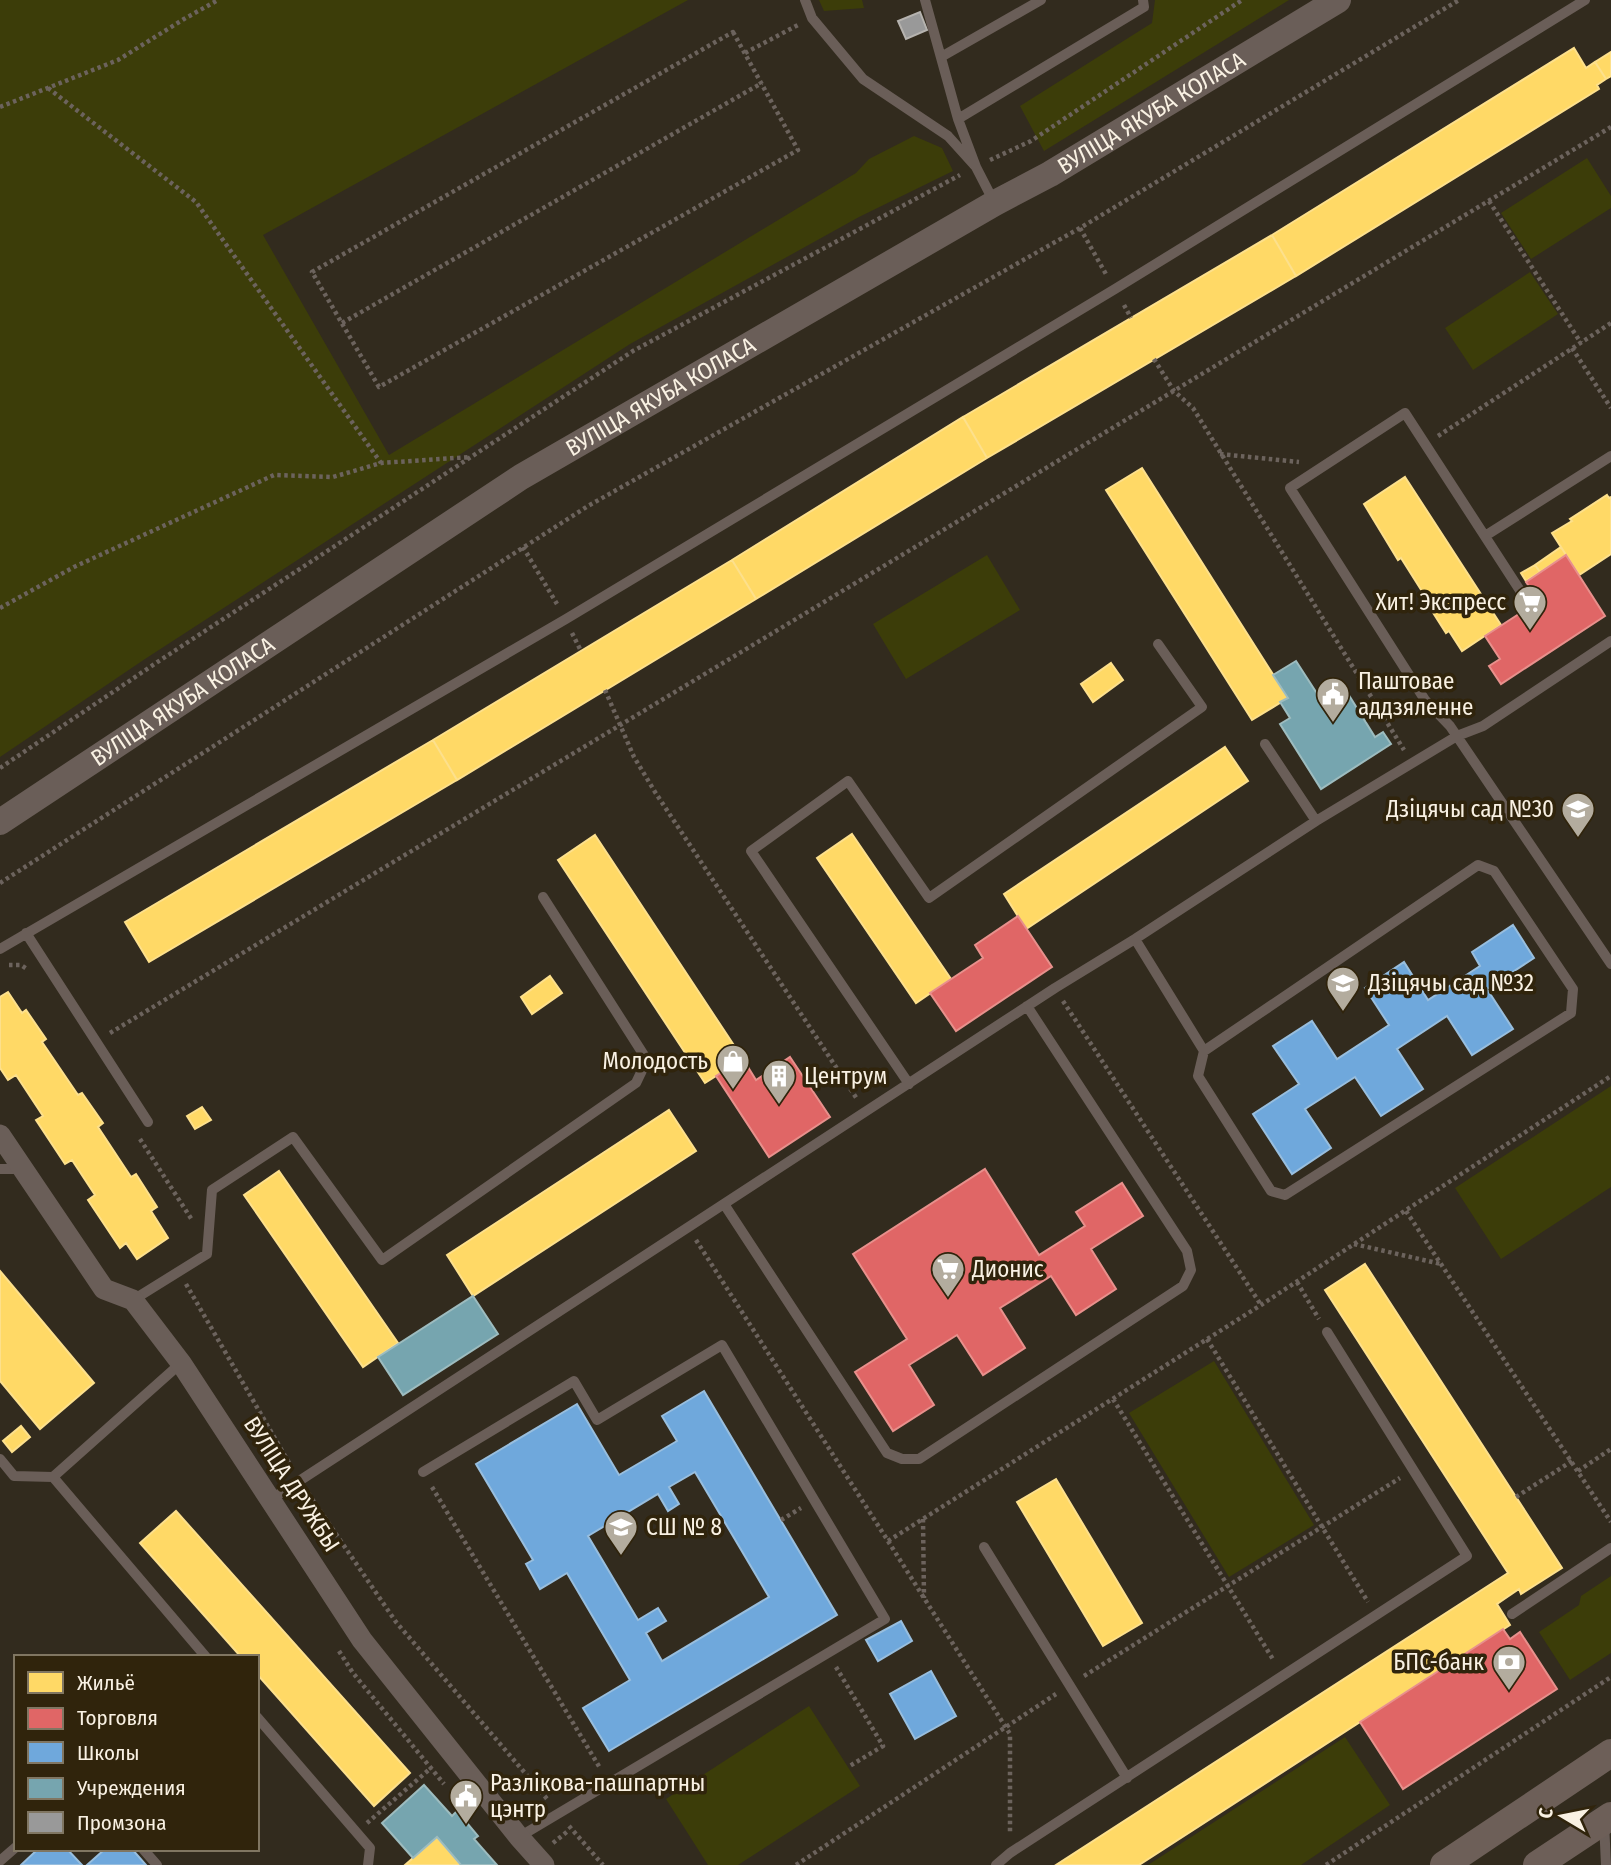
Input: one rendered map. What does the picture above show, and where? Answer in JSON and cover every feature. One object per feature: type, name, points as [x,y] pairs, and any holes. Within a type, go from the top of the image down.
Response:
[{"type":"main road","points":[[1444,1865],[1611,1754]]},
{"type":"main road","points":[[1537,1865],[1608,1818]]},
{"type":"street","name":"ВУЛІЦА ЯКУБА КОЛАСА","points":[[0,822],[521,477],[995,203],[1050,174],[1338,0]]},
{"type":"street","name":"ВУЛІЦА ДРУЖБЫ","points":[[0,1135],[104,1289],[133,1300],[181,1363],[362,1640],[544,1865]]},
{"type":"lane","points":[[805,0],[812,18],[863,79],[948,136],[976,167]]},
{"type":"lane","points":[[925,0],[958,119],[976,167],[995,203]]},
{"type":"lane","points":[[941,57],[1041,0]]},
{"type":"lane","points":[[958,119],[1144,6],[1143,0]]},
{"type":"lane","points":[[0,949],[565,619],[1115,289],[1586,0]]},
{"type":"lane","points":[[1523,595],[1405,413],[1290,488],[1425,700],[1450,726],[1611,964]]},
{"type":"lane","points":[[1485,536],[1611,456]]},
{"type":"lane","points":[[270,1500],[1055,988],[1316,821],[1457,736],[1483,726],[1611,641]]},
{"type":"lane","points":[[909,1084],[751,851],[848,780],[929,898],[1202,707],[1158,644]]},
{"type":"lane","points":[[1265,744],[1316,821]]},
{"type":"lane","points":[[1135,939],[1204,1051],[1198,1076],[1271,1191],[1285,1195],[1571,1013],[1573,989],[1494,871],[1478,864],[1204,1051]]},
{"type":"lane","points":[[133,1300],[207,1254],[212,1189],[293,1137],[382,1260],[636,1083],[647,1060],[543,898]]},
{"type":"lane","points":[[26,933],[148,1122]]},
{"type":"lane","points":[[724,1204],[887,1453],[902,1459],[919,1459],[1183,1286],[1191,1270],[1187,1251],[1027,1006]]},
{"type":"lane","points":[[0,1169],[22,1169]]},
{"type":"lane","points":[[996,1865],[1010,1853],[1466,1556],[1327,1332]]},
{"type":"lane","points":[[423,1472],[574,1381],[597,1420],[722,1345],[885,1619],[519,1837]]},
{"type":"lane","points":[[0,1459],[15,1476],[52,1477],[181,1363]]},
{"type":"lane","points":[[52,1477],[204,1655]]},
{"type":"lane","points":[[984,1547],[1127,1778]]},
{"type":"lane","points":[[1512,1614],[1611,1548]]},
{"type":"lane","points":[[259,1719],[370,1848],[368,1865]]},
{"type":"lane","points":[[1606,1865],[1608,1818]]},
{"type":"lane","points":[[0,1861],[14,1849]]},
{"type":"lane","points":[[145,1851],[157,1865]]},
{"type":"path","points":[[0,107],[118,60],[218,0]]},
{"type":"path","points":[[0,768],[633,351],[976,167],[1031,141],[1242,0]]},
{"type":"path","points":[[0,883],[589,506],[1080,228],[1460,0]]},
{"type":"path","points":[[745,53],[812,18]]},
{"type":"path","points":[[733,32],[762,83],[798,150],[379,387],[312,272],[733,32]]},
{"type":"path","points":[[342,323],[762,83]]},
{"type":"path","points":[[48,88],[196,202],[381,463]]},
{"type":"path","points":[[96,1041],[1611,127]]},
{"type":"path","points":[[1489,201],[1581,343]]},
{"type":"path","points":[[1080,228],[1115,289]]},
{"type":"path","points":[[1425,444],[1611,323]]},
{"type":"path","points":[[1572,348],[1611,408]]},
{"type":"path","points":[[1154,359],[1174,391],[1193,408],[1412,763]]},
{"type":"path","points":[[1219,454],[1327,464]]},
{"type":"path","points":[[0,608],[74,567],[274,475],[334,477],[381,463],[471,457]]},
{"type":"path","points":[[523,547],[558,606]]},
{"type":"path","points":[[605,690],[634,757],[655,792],[865,1112]]},
{"type":"path","points":[[0,965],[20,965],[34,975]]},
{"type":"path","points":[[1055,988],[1261,1305]]},
{"type":"path","points":[[135,1131],[195,1225]]},
{"type":"path","points":[[1406,1210],[1611,1522]]},
{"type":"path","points":[[1354,1244],[1441,1265]]},
{"type":"path","points":[[179,1272],[300,1480],[396,1622],[603,1865]]},
{"type":"path","points":[[1297,1282],[1327,1332]]},
{"type":"path","points":[[1207,1339],[1376,1615]]},
{"type":"path","points":[[1113,1399],[1283,1676]]},
{"type":"path","points":[[1578,1471],[1611,1449]]},
{"type":"path","points":[[1516,1497],[1572,1461]]},
{"type":"path","points":[[796,1865],[1070,1685],[1413,1470]]},
{"type":"path","points":[[423,1472],[609,1784]]},
{"type":"path","points":[[923,1519],[924,1598]]},
{"type":"path","points":[[888,1541],[1010,1734],[1010,1853]]},
{"type":"path","points":[[828,1653],[883,1746],[848,1767]]},
{"type":"path","points":[[1326,1865],[1611,1677]]},
{"type":"path","points":[[356,1832],[430,1768]]},
{"type":"shaded area","points":[[0,0],[688,0],[263,235],[389,455],[856,173],[869,159],[914,136],[942,148],[953,171],[859,217],[630,344],[145,659],[0,757]]},
{"type":"shaded area","points":[[819,0],[862,0],[864,8],[824,11]]},
{"type":"shaded area","points":[[1155,0],[1289,0],[1044,151],[1020,106],[1152,23]]},
{"type":"shaded area","points":[[1587,158],[1611,196],[1611,208],[1531,259],[1501,213]]},
{"type":"shaded area","points":[[1530,272],[1558,314],[1473,370],[1445,328]]},
{"type":"shaded area","points":[[987,555],[1020,610],[906,679],[873,624]]},
{"type":"shaded area","points":[[1611,1086],[1611,1187],[1501,1259],[1455,1188]]},
{"type":"shaded area","points":[[1214,1361],[1314,1525],[1229,1577],[1129,1413]]},
{"type":"shaded area","points":[[1611,1576],[1611,1653],[1570,1680],[1539,1632],[1579,1605],[1581,1596]]},
{"type":"shaded area","points":[[809,1706],[860,1786],[738,1865],[708,1865],[666,1799]]},
{"type":"shaded area","points":[[1345,1737],[1390,1805],[1301,1865],[1148,1865]]},
{"type":"building: Жильё","points":[[1574,48],[1586,68],[1595,62],[1606,79],[1597,85],[1599,89],[1296,276],[1272,235]]},
{"type":"building: Жильё","points":[[1611,52],[1611,76],[1606,79],[1595,62]]},
{"type":"building: Жильё","points":[[1272,235],[1296,276],[987,458],[963,417]]},
{"type":"building: Жильё","points":[[963,417],[987,458],[756,599],[732,560]]},
{"type":"building: Жильё","points":[[1142,468],[1288,698],[1252,720],[1106,490]]},
{"type":"building: Жильё","points":[[1405,477],[1501,625],[1462,651],[1449,631],[1446,633],[1401,558],[1398,560],[1364,504]]},
{"type":"building: Жильё","points":[[1607,495],[1611,497],[1611,554],[1579,575],[1552,533]]},
{"type":"building: Жильё","points":[[1561,547],[1566,555],[1540,572],[1535,565]]},
{"type":"building: Жильё","points":[[732,560],[756,599],[457,780],[433,740]]},
{"type":"building: Жильё","points":[[1535,565],[1540,572],[1526,581],[1521,573]]},
{"type":"building: Жильё","points":[[1111,663],[1123,680],[1093,702],[1081,684]]},
{"type":"building: Жильё","points":[[433,740],[457,780],[149,962],[125,922]]},
{"type":"building: Жильё","points":[[1225,747],[1248,781],[1026,929],[1004,894]]},
{"type":"building: Жильё","points":[[852,834],[951,979],[916,1003],[817,858]]},
{"type":"building: Жильё","points":[[595,835],[743,1059],[705,1083],[558,860]]},
{"type":"building: Жильё","points":[[550,976],[562,993],[532,1014],[521,997]]},
{"type":"building: Жильё","points":[[8,992],[22,1013],[26,1010],[46,1039],[42,1042],[78,1095],[82,1093],[103,1123],[98,1127],[131,1177],[136,1174],[157,1207],[151,1211],[168,1238],[137,1259],[126,1243],[120,1248],[88,1200],[95,1195],[72,1160],[65,1164],[36,1120],[43,1116],[16,1075],[8,1080],[0,1068],[0,997]]},
{"type":"building: Жильё","points":[[202,1107],[211,1120],[195,1129],[187,1116]]},
{"type":"building: Жильё","points":[[669,1110],[696,1151],[473,1296],[447,1255]]},
{"type":"building: Жильё","points":[[279,1171],[398,1343],[363,1367],[244,1195]]},
{"type":"building: Жильё","points":[[1365,1264],[1562,1568],[1521,1594],[1519,1589],[1497,1604],[1510,1625],[1139,1865],[1056,1865],[1508,1573],[1325,1290]]},
{"type":"building: Жильё","points":[[0,1271],[94,1383],[40,1429],[0,1381]]},
{"type":"building: Жильё","points":[[21,1426],[30,1437],[12,1452],[3,1441]]},
{"type":"building: Жильё","points":[[1056,1479],[1142,1623],[1103,1646],[1017,1502]]},
{"type":"building: Жильё","points":[[176,1511],[410,1773],[374,1806],[259,1676],[259,1655],[239,1655],[140,1543]]},
{"type":"building: Жильё","points":[[437,1837],[461,1865],[405,1865]]},
{"type":"building: Торговля","points":[[1566,555],[1605,616],[1501,684],[1489,666],[1500,659],[1485,636],[1539,601],[1526,582]]},
{"type":"building: Торговля","points":[[1018,916],[1052,967],[956,1031],[930,993],[983,958],[975,945]]},
{"type":"building: Торговля","name":"Центрум","points":[[790,1057],[830,1117],[769,1157],[716,1076],[743,1059],[756,1080]]},
{"type":"building: Торговля","name":"Дионис","points":[[985,1169],[1039,1255],[1085,1226],[1076,1212],[1122,1183],[1143,1216],[1091,1249],[1116,1289],[1076,1315],[1051,1276],[1000,1308],[1025,1348],[983,1375],[957,1335],[909,1365],[934,1405],[893,1431],[855,1372],[907,1339],[853,1254]]},
{"type":"building: Торговля","points":[[1503,1629],[1510,1639],[1520,1632],[1557,1689],[1403,1789],[1360,1722]]},
{"type":"building: Школы","points":[[1513,925],[1534,958],[1487,989],[1513,1029],[1472,1055],[1447,1016],[1397,1049],[1423,1089],[1381,1116],[1355,1077],[1305,1109],[1331,1148],[1292,1174],[1253,1114],[1299,1084],[1273,1046],[1312,1021],[1337,1059],[1389,1025],[1365,988],[1404,962],[1428,1000],[1480,966],[1472,952]]},
{"type":"building: Школы","points":[[704,1391],[837,1615],[609,1751],[583,1708],[630,1680],[567,1573],[540,1589],[526,1564],[533,1560],[476,1464],[577,1404],[619,1475],[677,1441],[662,1416]],"holes":[[[695,1472],[769,1597],[662,1661],[646,1633],[666,1621],[658,1608],[638,1620],[588,1536],[658,1494],[668,1511],[679,1504],[669,1487]]]},
{"type":"building: Школы","points":[[901,1621],[912,1641],[878,1661],[866,1640]]},
{"type":"building: Школы","points":[[931,1671],[956,1716],[915,1739],[890,1694]]},
{"type":"building: Школы","points":[[36,1851],[69,1851],[82,1865],[21,1865]]},
{"type":"building: Школы","points":[[103,1851],[134,1851],[146,1865],[87,1865]]},
{"type":"building: Учреждения","points":[[1296,661],[1318,695],[1340,681],[1375,737],[1383,732],[1391,744],[1321,789],[1280,724],[1290,718],[1280,702],[1288,698],[1273,675]]},
{"type":"building: Учреждения","points":[[473,1296],[498,1334],[403,1395],[378,1357]]},
{"type":"building: Учреждения","points":[[424,1785],[452,1816],[457,1811],[478,1836],[474,1839],[497,1865],[461,1865],[437,1837],[413,1858],[382,1823]]},
{"type":"building: Промзона","points":[[920,12],[927,30],[906,39],[898,21]]},
{"type":"place","name":"Хит! Экспресс","points":[[1530,632]]},
{"type":"place","name":"Паштовае аддзяленне","points":[[1333,724]]},
{"type":"place","name":"Дзіцячы сад №30","points":[[1578,839]]},
{"type":"place","name":"Дзіцячы сад №32","points":[[1343,1013]]},
{"type":"place","name":"Молодость","points":[[733,1091]]},
{"type":"place","name":"Центрум","points":[[779,1106]]},
{"type":"place","name":"Дионис","points":[[948,1299]]},
{"type":"place","name":"СШ № 8","points":[[621,1557]]},
{"type":"place","name":"БПС-банк","points":[[1509,1692]]},
{"type":"place","name":"Разлікова-пашпартны цэнтр","points":[[466,1826]]}]
